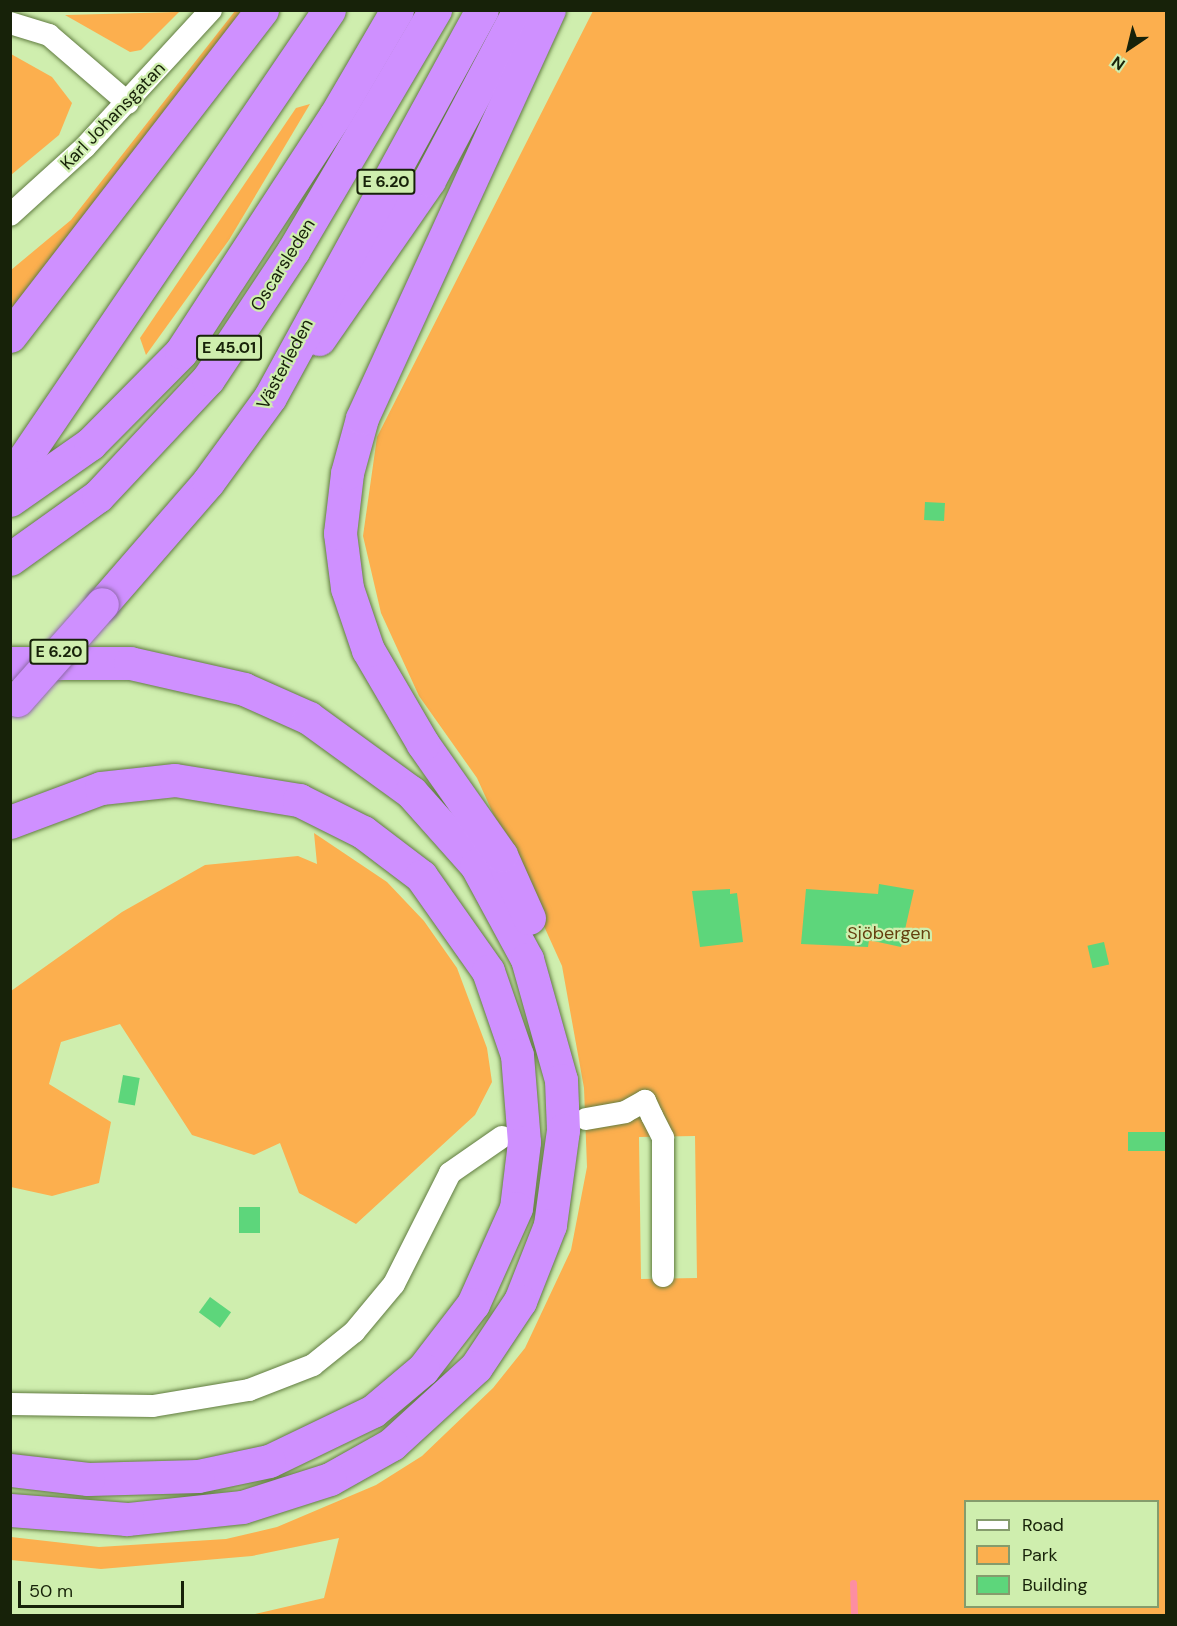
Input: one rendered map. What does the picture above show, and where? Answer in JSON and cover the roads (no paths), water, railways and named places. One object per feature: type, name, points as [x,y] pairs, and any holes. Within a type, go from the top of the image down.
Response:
[{"type":"highway","points":[[10,336],[262,10]]},
{"type":"highway","points":[[130,302],[303,10]]},
{"type":"highway","points":[[10,479],[329,10]]},
{"type":"highway","name":"Oscarsleden","points":[[10,501],[90,444],[181,352],[335,116],[397,10]]},
{"type":"highway","name":"Oscarsleden","points":[[10,559],[98,496],[208,379],[293,251],[435,10]]},
{"type":"highway","name":"Västerleden","points":[[14,703],[208,482],[270,398],[482,10]]},
{"type":"highway","points":[[270,398],[317,341],[429,180],[519,10]]},
{"type":"highway","points":[[545,1009],[548,982],[541,951],[519,895],[501,855],[423,744],[368,650],[347,588],[340,533],[347,473],[362,418],[549,10]]},
{"type":"highway","points":[[10,663],[130,663],[201,676],[280,703],[342,740],[411,792],[477,865],[510,923],[545,1009],[561,1080],[563,1130],[550,1225],[507,1324],[449,1397],[360,1463],[306,1487],[242,1507],[127,1519],[10,1510]]},
{"type":"highway","points":[[10,822],[101,788],[175,780],[299,800],[363,832],[421,876],[488,971],[517,1055],[524,1142],[516,1208],[473,1304],[423,1369],[373,1411],[269,1461],[198,1476],[88,1479],[10,1470]]},
{"type":"street","name":"Karl Johansgatan","points":[[10,215],[128,103],[211,10]]},
{"type":"street","points":[[10,23],[49,35],[128,103]]},
{"type":"street","points":[[586,1119],[624,1112],[645,1101],[663,1138],[663,1276]]},
{"type":"street","points":[[10,1404],[153,1406],[249,1390],[313,1365],[354,1332],[394,1284],[450,1173],[502,1137]]},
{"type":"waterway","points":[[853,1583],[854,1616]]},
{"type":"park label","name":"Sjöbergen","points":[[889,933]]}]
